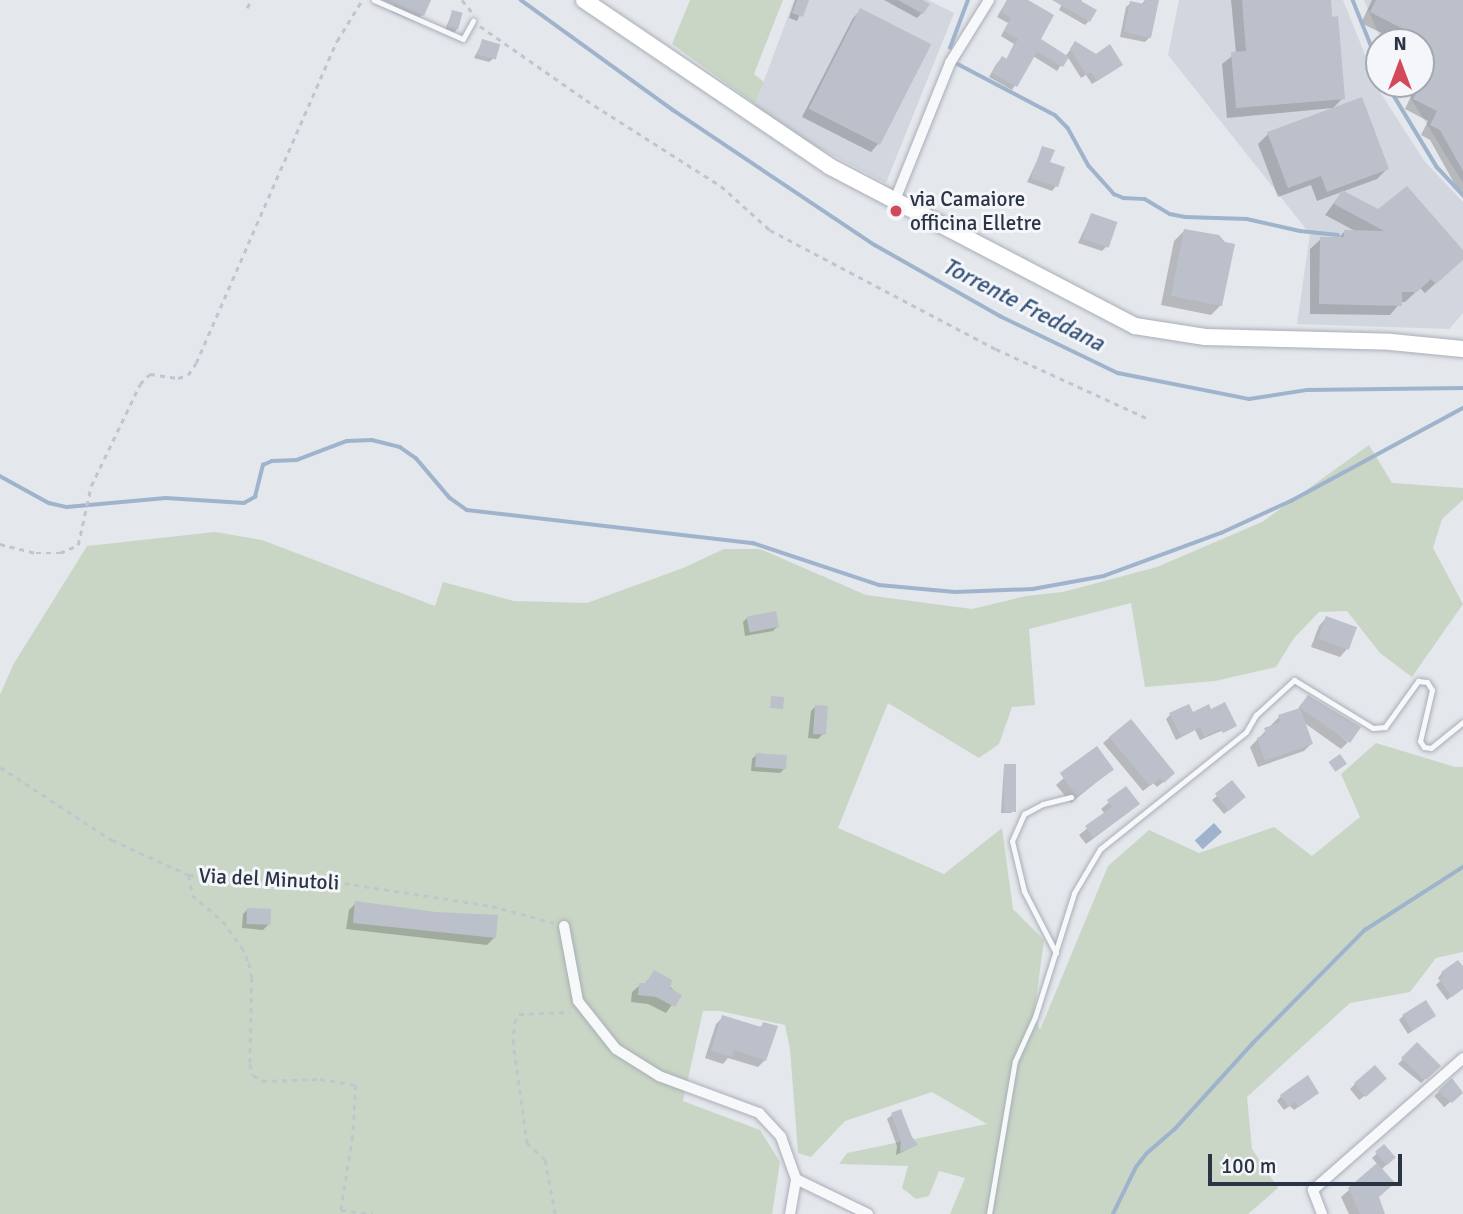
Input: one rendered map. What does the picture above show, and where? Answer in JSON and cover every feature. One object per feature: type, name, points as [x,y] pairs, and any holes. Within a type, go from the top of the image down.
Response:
[{"type":"main road","points":[[584,0],[802,150],[1135,326],[1205,337],[1391,342],[1463,349]]},
{"type":"street","points":[[895,200],[950,63],[989,0]]},
{"type":"street","points":[[564,926],[578,1001],[616,1049],[659,1076],[759,1113],[781,1137],[796,1179],[790,1214]]},
{"type":"street","points":[[1322,1214],[1313,1190],[1463,1058]]},
{"type":"street","points":[[796,1179],[868,1214]]},
{"type":"lane","points":[[374,0],[463,39],[473,21]]},
{"type":"lane","points":[[989,1214],[1015,1060],[1035,1017],[1074,893],[1100,849],[1246,733],[1256,715],[1294,680],[1373,728],[1385,727],[1418,681],[1427,682],[1432,690],[1420,741],[1424,747],[1432,748],[1463,722]]},
{"type":"lane","points":[[1055,953],[1024,891],[1013,841],[1024,814],[1043,804],[1071,797]]},
{"type":"path","points":[[247,8],[251,0]]},
{"type":"path","points":[[0,544],[36,552],[60,553],[78,545],[91,486],[140,384],[150,374],[178,378],[188,375],[196,363],[337,41],[362,0]]},
{"type":"path","points":[[462,0],[473,12],[473,21],[586,100],[721,186],[769,230],[996,349],[1147,418]]},
{"type":"path","name":"Via del Minutoli","points":[[0,767],[112,840],[189,874],[244,879],[305,877],[492,906],[564,926]]},
{"type":"path","points":[[189,874],[192,895],[223,921],[243,947],[249,963],[252,978],[249,1053],[253,1075],[262,1082],[320,1079],[356,1085],[354,1136],[341,1210],[373,1214]]},
{"type":"path","points":[[555,1214],[545,1160],[527,1144],[513,1044],[514,1023],[519,1014],[584,1011]]},
{"type":"shaded area","points":[[794,0],[928,0],[954,13],[886,183],[752,113]]},
{"type":"shaded area","points":[[1179,0],[1343,0],[1365,55],[1365,98],[1384,98],[1425,162],[1463,202],[1463,313],[1449,329],[1297,324],[1310,234],[1168,55]]},
{"type":"shaded area","points":[[1364,0],[1463,0],[1463,183],[1411,98],[1435,98],[1435,28],[1376,28]]},
{"type":"green space","points":[[690,0],[783,0],[754,74],[764,82],[755,104],[672,44]]},
{"type":"green space","points":[[1369,445],[1392,483],[1463,488],[1463,500],[1442,519],[1433,548],[1463,604],[1412,677],[1380,653],[1347,611],[1319,612],[1294,638],[1276,667],[1215,681],[1145,687],[1131,603],[1029,629],[1035,705],[1012,707],[999,744],[979,758],[888,703],[838,828],[944,874],[1002,828],[1013,909],[1044,940],[1034,1015],[1040,1030],[1108,866],[1149,830],[1199,853],[1274,827],[1312,856],[1360,817],[1341,774],[1376,743],[1455,767],[1463,767],[1463,952],[1436,958],[1410,992],[1350,1003],[1247,1097],[1252,1149],[1278,1188],[1248,1214],[950,1214],[965,1178],[939,1171],[929,1196],[916,1199],[902,1188],[908,1166],[839,1164],[847,1153],[987,1124],[932,1092],[845,1121],[811,1157],[798,1153],[790,1049],[785,1025],[720,1011],[703,1011],[683,1101],[760,1130],[780,1162],[772,1214],[0,1214],[0,695],[13,665],[87,546],[215,532],[262,540],[435,606],[443,582],[514,601],[587,603],[683,568],[724,549],[760,549],[866,595],[972,609],[1026,596],[1063,592],[1157,567],[1262,522]]},
{"type":"water","points":[[1214,823],[1222,832],[1203,849],[1195,840]]},
{"type":"building","points":[[387,0],[431,0],[424,16]]},
{"type":"building","points":[[797,0],[809,0],[803,17],[792,13]]},
{"type":"building","points":[[898,0],[923,0],[930,4],[923,14]]},
{"type":"building","points":[[1008,0],[1028,0],[1054,15],[1041,39],[1069,57],[1063,67],[1037,52],[1017,87],[992,73],[1002,56],[1007,59],[1018,39],[1004,31],[1011,18],[1001,12]]},
{"type":"building","points":[[1052,0],[1079,0],[1097,10],[1090,22]]},
{"type":"building","points":[[1145,0],[1159,0],[1151,38],[1124,32],[1130,1],[1144,4]]},
{"type":"building","points":[[1242,0],[1331,0],[1332,17],[1338,16],[1345,99],[1236,108],[1231,52],[1246,51]]},
{"type":"building","points":[[1376,0],[1463,0],[1463,171],[1440,130],[1430,125],[1437,111],[1413,99],[1435,98],[1435,28],[1401,28],[1370,12]]},
{"type":"building","points":[[860,8],[931,44],[880,145],[809,109]]},
{"type":"building","points":[[452,10],[463,13],[458,29],[448,26]]},
{"type":"building","points":[[482,39],[500,44],[496,60],[478,54]]},
{"type":"building","points":[[1075,41],[1096,54],[1110,44],[1123,65],[1097,81],[1091,72],[1086,75],[1070,49]]},
{"type":"building","points":[[1362,97],[1389,169],[1327,192],[1321,176],[1288,188],[1267,132]]},
{"type":"building","points":[[1042,146],[1055,150],[1050,162],[1065,167],[1058,187],[1031,178]]},
{"type":"building","points":[[1407,186],[1463,250],[1463,260],[1436,284],[1431,279],[1417,292],[1402,292],[1402,306],[1319,304],[1320,237],[1344,237],[1344,230],[1384,231],[1334,204],[1342,190],[1378,209]]},
{"type":"building","points":[[1091,213],[1117,222],[1109,248],[1082,239]]},
{"type":"building","points":[[1184,229],[1219,235],[1225,242],[1235,244],[1222,306],[1171,296]]},
{"type":"building","points":[[776,611],[779,627],[750,632],[747,617]]},
{"type":"building","points":[[1326,616],[1357,627],[1349,650],[1318,639]]},
{"type":"building","points":[[1308,695],[1361,727],[1350,743],[1299,707]]},
{"type":"building","points":[[771,696],[784,697],[783,709],[770,708]]},
{"type":"building","points":[[1225,702],[1237,726],[1223,733],[1220,729],[1204,737],[1200,727],[1181,736],[1169,713],[1189,704],[1193,712],[1209,704],[1211,709]]},
{"type":"building","points":[[815,705],[828,706],[826,735],[813,734]]},
{"type":"building","points":[[1300,708],[1313,744],[1265,761],[1257,738],[1266,734],[1264,728],[1281,722],[1278,715]]},
{"type":"building","points":[[1131,719],[1175,773],[1164,783],[1160,778],[1150,786],[1109,737]]},
{"type":"building","points":[[1097,746],[1114,769],[1077,796],[1060,773]]},
{"type":"building","points":[[756,753],[787,755],[786,769],[755,767]]},
{"type":"building","points":[[1340,754],[1347,764],[1335,772],[1329,762]]},
{"type":"building","points":[[1004,764],[1016,764],[1016,812],[1004,812]]},
{"type":"building","points":[[1232,780],[1246,797],[1229,811],[1215,794]]},
{"type":"building","points":[[1126,786],[1140,804],[1094,838],[1085,826],[1112,807],[1107,800]]},
{"type":"building","points":[[355,901],[436,912],[498,915],[496,938],[353,923]]},
{"type":"building","points":[[247,908],[271,909],[270,925],[246,924]]},
{"type":"building","points":[[1458,960],[1463,966],[1463,989],[1452,997],[1439,979],[1444,976],[1441,972]]},
{"type":"building","points":[[654,970],[672,980],[670,988],[682,995],[675,1007],[656,997],[638,995],[639,983],[646,983]]},
{"type":"building","points":[[1426,1000],[1436,1016],[1412,1031],[1402,1015]]},
{"type":"building","points":[[722,1015],[761,1027],[763,1022],[778,1026],[766,1061],[734,1050],[732,1057],[711,1051]]},
{"type":"building","points":[[1417,1042],[1441,1066],[1427,1079],[1423,1079],[1401,1058]]},
{"type":"building","points":[[1375,1065],[1387,1079],[1366,1097],[1354,1083]]},
{"type":"building","points":[[1308,1075],[1319,1093],[1299,1107],[1295,1102],[1289,1107],[1280,1095]]},
{"type":"building","points":[[1452,1078],[1463,1093],[1452,1103],[1438,1091]]},
{"type":"building","points":[[901,1109],[918,1145],[900,1152],[901,1141],[891,1113]]},
{"type":"building","points":[[1384,1144],[1396,1158],[1387,1165],[1375,1152]]},
{"type":"building","points":[[1377,1163],[1395,1183],[1379,1197],[1385,1214],[1360,1214],[1348,1188]]},
{"type":"waterway","name":"Torrente Freddana","points":[[521,0],[673,110],[875,245],[1000,316],[1118,373],[1249,399],[1307,390],[1463,388]]},
{"type":"waterway","points":[[950,48],[968,0]]},
{"type":"waterway","points":[[1353,0],[1365,30]]},
{"type":"waterway","points":[[954,62],[1055,115],[1068,128],[1089,166],[1114,194],[1124,198],[1145,199],[1170,214],[1185,217],[1247,219],[1300,231],[1338,235]]},
{"type":"waterway","points":[[1395,98],[1437,167],[1463,195]]},
{"type":"waterway","points":[[0,476],[49,503],[67,507],[166,498],[244,503],[255,497],[263,465],[272,461],[297,460],[347,441],[372,440],[400,447],[416,458],[450,498],[467,510],[753,543],[879,585],[955,592],[1033,589],[1104,576],[1221,533],[1291,501],[1463,408]]},
{"type":"waterway","points":[[1113,1214],[1136,1167],[1146,1154],[1175,1129],[1252,1044],[1365,930],[1463,867]]},
{"type":"place","name":"via Camaiore officina Elletre","points":[[896,211]]}]
